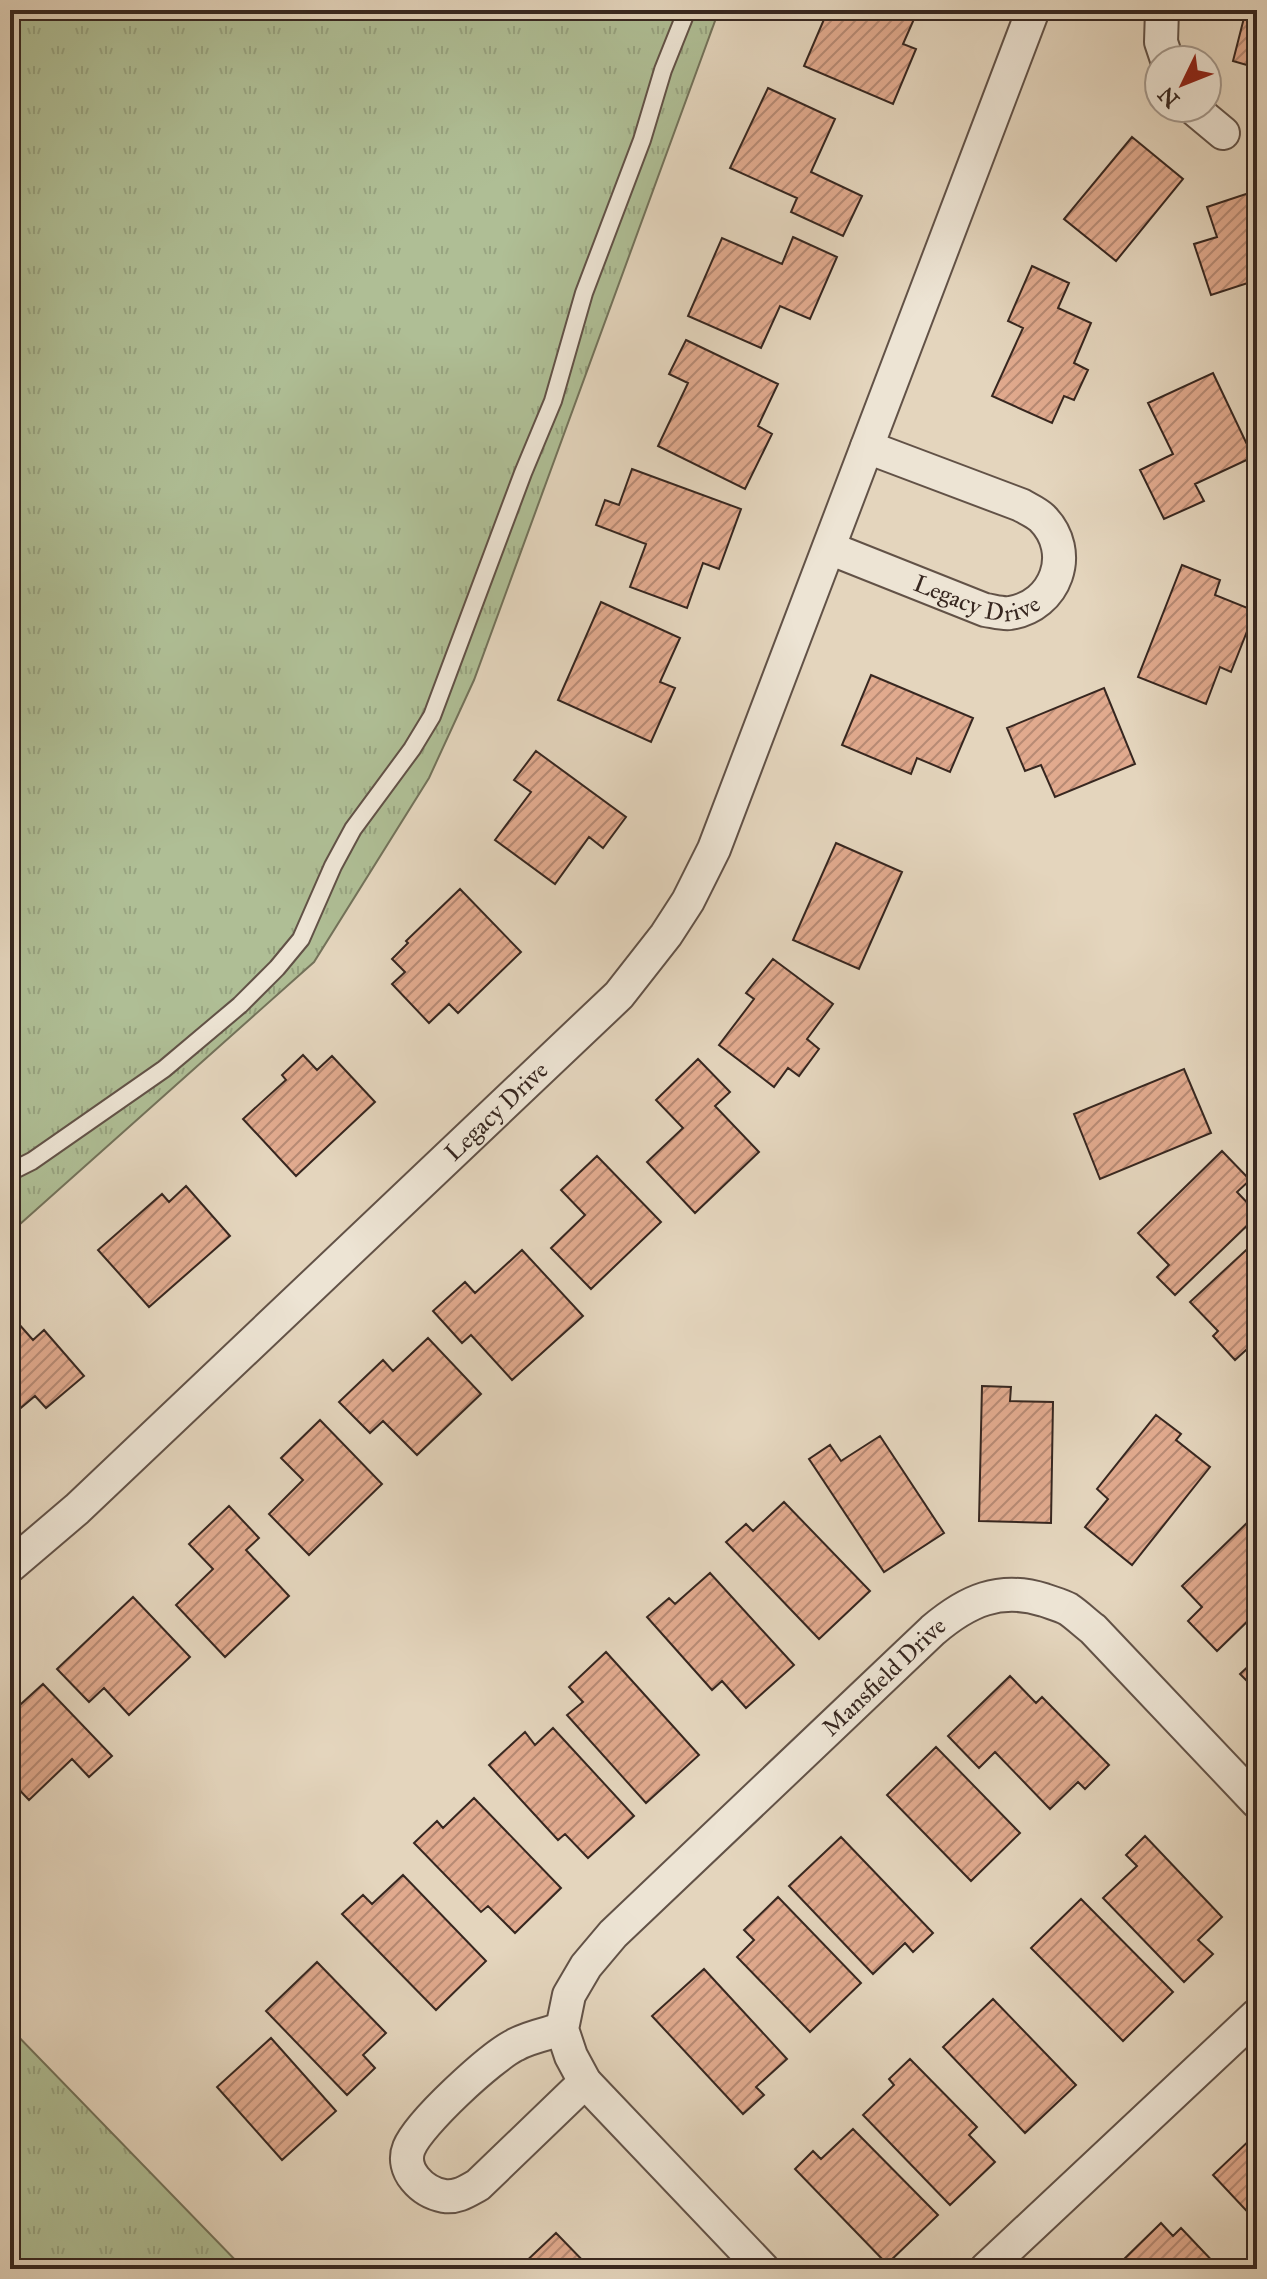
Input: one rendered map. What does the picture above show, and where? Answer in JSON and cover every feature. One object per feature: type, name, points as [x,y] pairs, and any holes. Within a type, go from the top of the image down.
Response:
[{"type":"street","name":"Legacy Drive","points":[[10,1566],[77,1509],[619,995],[666,935],[688,901],[714,849],[1033,10]]},
{"type":"street","points":[[1162,10],[1162,44]]},
{"type":"street","points":[[1212,124],[1223,133]]},
{"type":"street","name":"Legacy Drive","points":[[829,548],[985,610],[1007,614],[1027,608],[1046,595],[1057,577],[1061,556],[1054,534],[1041,517],[1021,505],[867,447]]},
{"type":"street","name":"Mansfield Drive","points":[[562,2029],[569,1995],[586,1966],[613,1934],[933,1630],[974,1601],[1007,1594],[1033,1597],[1066,1607],[1093,1629],[1257,1802]]},
{"type":"street","points":[[986,2269],[1257,2015]]},
{"type":"street","points":[[585,2082],[478,2185],[462,2194],[445,2196],[430,2191],[415,2179],[406,2166],[407,2152],[425,2123],[496,2056],[517,2043],[562,2029],[571,2056],[585,2082],[763,2269]]},
{"type":"lane","points":[[10,1172],[32,1161],[164,1069],[240,1005],[277,968],[301,939],[353,829],[412,749],[432,716],[553,401],[584,293],[687,10]]},
{"type":"green space","points":[[10,10],[719,10],[474,680],[429,778],[314,962],[10,1233]]},
{"type":"green space","points":[[10,2028],[244,2269],[10,2269]]},
{"type":"building","points":[[828,10],[918,10],[903,44],[916,49],[893,104],[804,66]]},
{"type":"building","points":[[1246,10],[1257,10],[1257,68],[1233,61]]},
{"type":"building","points":[[768,88],[835,119],[811,172],[862,196],[843,236],[791,212],[797,198],[730,168]]},
{"type":"building","points":[[1132,137],[1183,179],[1116,261],[1064,219]]},
{"type":"building","points":[[1249,193],[1257,218],[1257,280],[1211,295],[1194,244],[1217,237],[1207,207]]},
{"type":"building","points":[[793,237],[837,257],[810,319],[780,306],[761,348],[688,316],[722,238],[782,264]]},
{"type":"building","points":[[1032,266],[1069,283],[1058,308],[1091,323],[1074,363],[1088,370],[1074,400],[1064,396],[1052,423],[992,396],[1023,328],[1008,321]]},
{"type":"building","points":[[686,340],[778,384],[758,426],[772,434],[745,489],[658,446],[688,383],[669,374]]},
{"type":"building","points":[[10,355],[16,376],[10,377]]},
{"type":"building","points":[[1213,373],[1253,457],[1195,484],[1204,501],[1164,519],[1140,470],[1173,454],[1148,403]]},
{"type":"building","points":[[632,469],[741,509],[719,569],[703,563],[687,608],[630,587],[646,544],[596,525],[605,500],[619,505]]},
{"type":"building","points":[[1182,565],[1220,580],[1215,595],[1255,611],[1231,672],[1220,667],[1206,704],[1138,677]]},
{"type":"building","points":[[601,602],[680,638],[660,682],[675,688],[651,742],[558,700]]},
{"type":"building","points":[[871,675],[973,718],[950,772],[917,758],[911,774],[842,745]]},
{"type":"building","points":[[1104,688],[1135,764],[1055,797],[1041,765],[1025,771],[1007,728]]},
{"type":"building","points":[[536,751],[626,817],[603,848],[589,837],[555,884],[495,840],[531,792],[514,780]]},
{"type":"building","points":[[836,843],[902,872],[859,969],[793,940]]},
{"type":"building","points":[[460,889],[521,952],[458,1013],[449,1004],[429,1023],[392,984],[405,972],[392,959],[408,943],[406,941]]},
{"type":"building","points":[[773,959],[833,1004],[807,1039],[819,1049],[799,1076],[788,1068],[774,1087],[719,1045],[754,999],[746,993]]},
{"type":"building","points":[[303,1055],[317,1070],[332,1056],[375,1102],[296,1176],[243,1119],[286,1080],[282,1075]]},
{"type":"building","points":[[698,1059],[730,1092],[715,1106],[759,1152],[695,1213],[647,1162],[683,1128],[656,1100]]},
{"type":"building","points":[[1184,1069],[1211,1133],[1100,1179],[1074,1114]]},
{"type":"building","points":[[1222,1151],[1250,1180],[1237,1192],[1257,1216],[1175,1295],[1157,1277],[1169,1265],[1138,1233]]},
{"type":"building","points":[[597,1156],[661,1222],[591,1289],[551,1248],[585,1215],[561,1190]]},
{"type":"building","points":[[186,1186],[230,1236],[149,1307],[98,1250],[162,1194],[169,1202]]},
{"type":"building","points":[[1257,1240],[1257,1340],[1235,1360],[1213,1336],[1218,1331],[1190,1302]]},
{"type":"building","points":[[522,1250],[583,1316],[512,1380],[471,1335],[462,1343],[433,1311],[465,1282],[475,1293]]},
{"type":"building","points":[[10,1314],[33,1340],[44,1330],[84,1376],[46,1408],[35,1396],[10,1417]]},
{"type":"building","points":[[428,1338],[481,1394],[417,1455],[383,1421],[370,1433],[339,1402],[383,1360],[393,1371]]},
{"type":"building","points":[[982,1386],[1011,1387],[1010,1401],[1053,1402],[1051,1523],[979,1521]]},
{"type":"building","points":[[1156,1415],[1181,1434],[1176,1440],[1210,1467],[1132,1565],[1085,1527],[1108,1499],[1097,1489]]},
{"type":"building","points":[[320,1420],[382,1484],[309,1555],[269,1514],[303,1480],[281,1458]]},
{"type":"building","points":[[880,1436],[944,1533],[884,1572],[809,1459],[830,1445],[841,1461]]},
{"type":"building","points":[[784,1502],[870,1591],[819,1639],[726,1542],[746,1524],[753,1531]]},
{"type":"building","points":[[229,1506],[259,1538],[246,1550],[289,1596],[225,1657],[176,1605],[213,1569],[189,1544]]},
{"type":"building","points":[[1252,1518],[1257,1523],[1257,1612],[1217,1651],[1188,1621],[1202,1607],[1182,1586]]},
{"type":"building","points":[[710,1573],[794,1665],[746,1708],[722,1681],[712,1690],[647,1617],[669,1598],[675,1604]]},
{"type":"building","points":[[133,1597],[190,1657],[129,1715],[104,1688],[89,1702],[57,1669]]},
{"type":"building","points":[[606,1652],[699,1755],[646,1803],[567,1715],[583,1702],[569,1687]]},
{"type":"building","points":[[1257,1658],[1257,1691],[1240,1674]]},
{"type":"building","points":[[1010,1676],[1036,1703],[1042,1697],[1109,1765],[1085,1789],[1078,1782],[1050,1809],[995,1752],[979,1768],[948,1736]]},
{"type":"building","points":[[43,1684],[112,1756],[89,1777],[72,1759],[29,1800],[10,1780],[10,1714]]},
{"type":"building","points":[[553,1728],[634,1816],[588,1858],[565,1834],[558,1840],[489,1765],[525,1732],[535,1745]]},
{"type":"building","points":[[936,1747],[1020,1833],[971,1881],[887,1795]]},
{"type":"building","points":[[474,1798],[561,1888],[515,1933],[488,1906],[481,1912],[414,1843],[437,1821],[443,1828]]},
{"type":"building","points":[[1145,1836],[1222,1917],[1198,1940],[1213,1954],[1184,1982],[1103,1898],[1137,1866],[1126,1855]]},
{"type":"building","points":[[841,1837],[933,1933],[913,1952],[905,1943],[873,1974],[789,1886]]},
{"type":"building","points":[[403,1875],[486,1961],[436,2010],[342,1914],[363,1895],[372,1904]]},
{"type":"building","points":[[778,1897],[861,1983],[810,2032],[737,1957],[754,1940],[744,1930]]},
{"type":"building","points":[[1081,1899],[1173,1992],[1123,2041],[1031,1948]]},
{"type":"building","points":[[317,1962],[386,2033],[363,2055],[375,2068],[347,2095],[266,2011]]},
{"type":"building","points":[[704,1969],[787,2059],[756,2087],[764,2095],[743,2114],[652,2016]]},
{"type":"building","points":[[993,1999],[1076,2085],[1025,2133],[943,2047]]},
{"type":"building","points":[[271,2038],[336,2111],[282,2160],[217,2087]]},
{"type":"building","points":[[910,2059],[977,2127],[969,2135],[995,2162],[950,2205],[863,2115],[894,2085],[889,2079]]},
{"type":"building","points":[[853,2129],[938,2215],[887,2264],[795,2169],[813,2151],[821,2159]]},
{"type":"building","points":[[1257,2133],[1257,2222],[1213,2175]]},
{"type":"building","points":[[1161,2223],[1173,2236],[1181,2228],[1220,2269],[1119,2269],[1117,2266]]},
{"type":"building","points":[[556,2233],[591,2269],[518,2269]]}]
